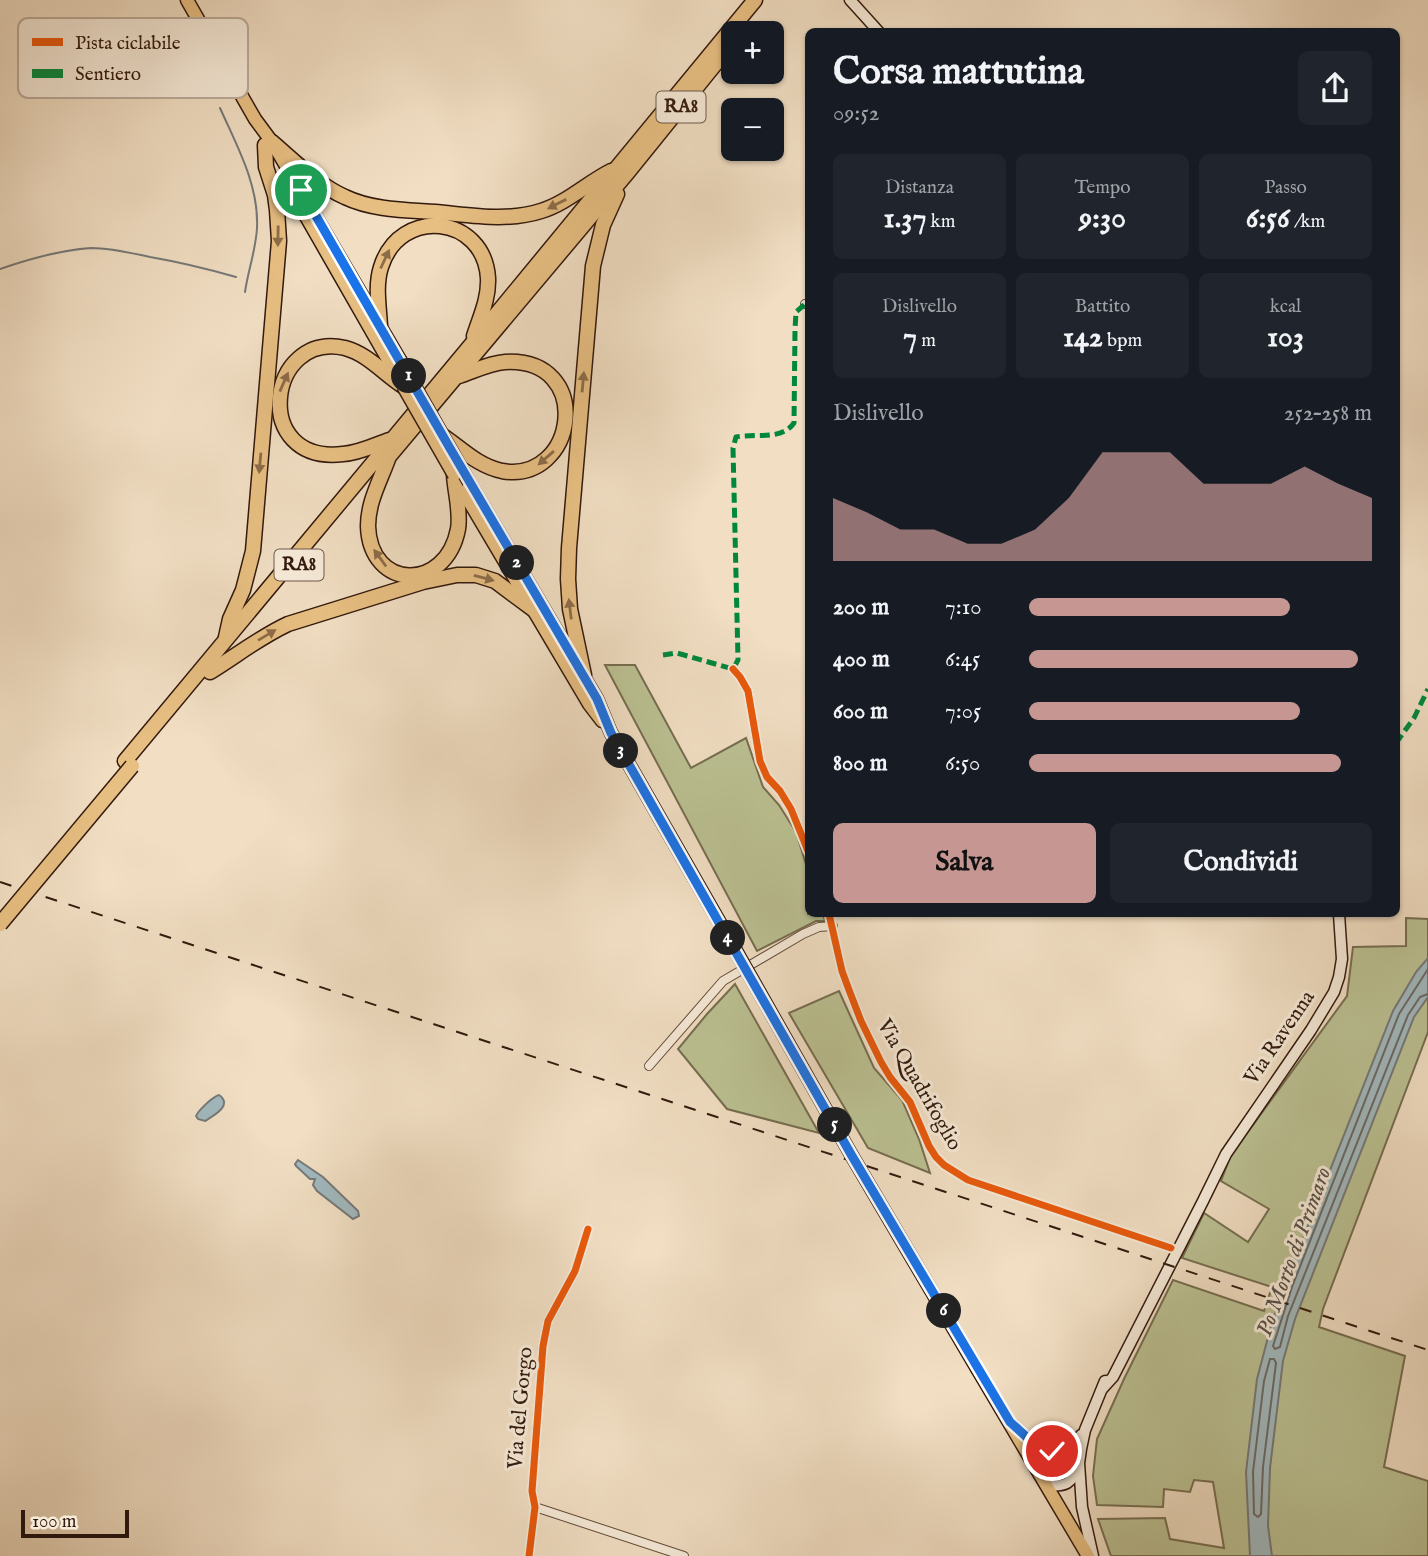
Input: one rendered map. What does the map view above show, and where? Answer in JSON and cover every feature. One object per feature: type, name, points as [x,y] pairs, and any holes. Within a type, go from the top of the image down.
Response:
[{"type":"highway","name":"RA8","points":[[0,910],[210,672],[458,376],[755,0]]},
{"type":"highway","points":[[750,21],[767,0]]},
{"type":"highway","name":"RA8","points":[[0,924],[226,639],[391,440],[721,56]]},
{"type":"highway","points":[[226,639],[253,551],[279,222],[275,195],[266,167],[269,144],[334,192],[359,203],[488,217],[508,217],[543,211],[566,200],[594,180],[622,171]]},
{"type":"highway","points":[[583,676],[570,609],[569,548],[593,266],[622,171]]},
{"type":"highway","points":[[380,326],[377,285],[382,265],[391,247],[402,236],[417,228],[434,225],[451,228],[477,246],[487,269],[485,304],[471,345]]},
{"type":"highway","points":[[391,440],[341,455],[305,448],[287,432],[280,415],[279,398],[283,381],[293,365],[306,354],[323,347],[341,347],[358,353],[383,353],[387,375],[403,386]]},
{"type":"highway","points":[[443,436],[485,466],[515,472],[537,466],[550,456],[563,429],[565,399],[560,387],[552,377],[534,366],[521,362],[498,363],[458,376]]},
{"type":"highway","points":[[388,458],[369,510],[368,525],[374,551],[383,565],[403,575],[430,571],[442,562],[452,548],[462,490],[454,475]]},
{"type":"highway","points":[[210,672],[264,636],[288,624],[447,576],[476,575],[495,581],[534,610]]},
{"type":"main road","points":[[187,0],[197,18]]},
{"type":"main road","points":[[850,0],[875,28]]},
{"type":"main road","points":[[243,98],[383,353],[443,436],[462,490],[589,704],[611,733],[852,1156],[1047,1485],[1059,1486],[1070,1481],[1079,1463]]},
{"type":"main road","points":[[269,144],[380,326],[383,353]]},
{"type":"main road","points":[[403,386],[454,475]]},
{"type":"main road","points":[[462,490],[583,676],[597,699],[611,733]]},
{"type":"main road","name":"Via Ravenna","points":[[1103,1388],[1112,1377],[1239,1132],[1311,1030],[1334,992],[1342,960],[1339,917]]},
{"type":"main road","name":"Via Ravenna","points":[[1091,1556],[1082,1507],[1079,1463],[1085,1430],[1107,1374],[1195,1201],[1216,1172]]},
{"type":"main road","points":[[1010,1422],[1044,1449],[1060,1451],[1074,1444]]},
{"type":"main road","name":"Via Ravenna","points":[[1085,1430],[1051,1473],[1047,1485],[1091,1556]]},
{"type":"street","points":[[733,670],[748,691],[763,769],[791,809],[805,844]]},
{"type":"street","name":"Via Quadrifoglio","points":[[830,917],[842,971],[861,1021],[890,1077],[910,1102],[929,1146],[944,1165],[968,1180],[1171,1248]]},
{"type":"street","points":[[649,1066],[723,981],[803,933],[819,927],[833,926]]},
{"type":"street","name":"Via del Gorgo","points":[[529,1556],[535,1507],[532,1491],[543,1346],[548,1321],[575,1271],[588,1230]]},
{"type":"street","points":[[535,1507],[684,1556]]},
{"type":"green space","points":[[605,665],[635,665],[691,768],[746,738],[763,787],[779,805],[796,832],[805,861],[805,917],[824,917],[825,921],[816,921],[757,951]]},
{"type":"green space","points":[[1406,918],[1428,919],[1428,1032],[1323,1309],[1319,1327],[1405,1356],[1384,1467],[1428,1481],[1428,1556],[1111,1556],[1098,1519],[1165,1518],[1170,1539],[1224,1548],[1213,1482],[1194,1480],[1190,1492],[1164,1489],[1163,1507],[1097,1505],[1093,1476],[1097,1439],[1173,1280],[1264,1311],[1272,1287],[1182,1258],[1204,1213],[1248,1242],[1269,1209],[1221,1181],[1231,1155],[1347,996],[1353,947],[1406,946]]},
{"type":"green space","points":[[735,984],[819,1133],[727,1109],[678,1049]]},
{"type":"green space","points":[[839,991],[874,1068],[902,1100],[930,1173],[868,1148],[789,1013]]},
{"type":"water","points":[[1428,958],[1428,997],[1414,1017],[1295,1319],[1283,1361],[1270,1468],[1268,1526],[1272,1556],[1250,1556],[1246,1472],[1257,1379],[1271,1326],[1285,1284],[1393,1011],[1416,972]]},
{"type":"water","points":[[219,1095],[224,1102],[221,1110],[205,1121],[198,1119],[196,1116],[199,1111]]},
{"type":"water","points":[[298,1160],[323,1177],[358,1211],[359,1216],[353,1219],[317,1191],[313,1185],[315,1179],[310,1179],[296,1166]]},
{"type":"waterway","points":[[220,108],[246,166],[257,212],[256,236],[245,292]]},
{"type":"waterway","points":[[0,269],[56,253],[98,248],[172,261],[236,277]]},
{"type":"railway","points":[[0,882],[1428,1350]]},
{"type":"marked path","points":[[663,655],[677,653],[733,669],[738,660],[733,448],[736,437],[775,434],[789,429],[794,423],[796,312],[805,304]]},
{"type":"marked path","points":[[1400,737],[1414,718],[1428,689]]},
{"type":"cycle path","points":[[733,669],[748,691],[760,761],[767,777],[791,809],[805,844]]},
{"type":"cycle path","points":[[830,917],[842,971],[861,1021],[890,1077],[910,1102],[929,1146],[944,1165],[968,1180],[1171,1248]]},
{"type":"cycle path","points":[[529,1556],[535,1507],[532,1491],[543,1346],[548,1321],[575,1271],[588,1229]]},
{"type":"route","points":[[301,190],[597,699],[611,733],[852,1156],[978,1370],[1010,1422],[1031,1441],[1052,1451]]},
{"type":"water label","name":"Po Morto di Primaro","points":[[1294,1252]]}]
